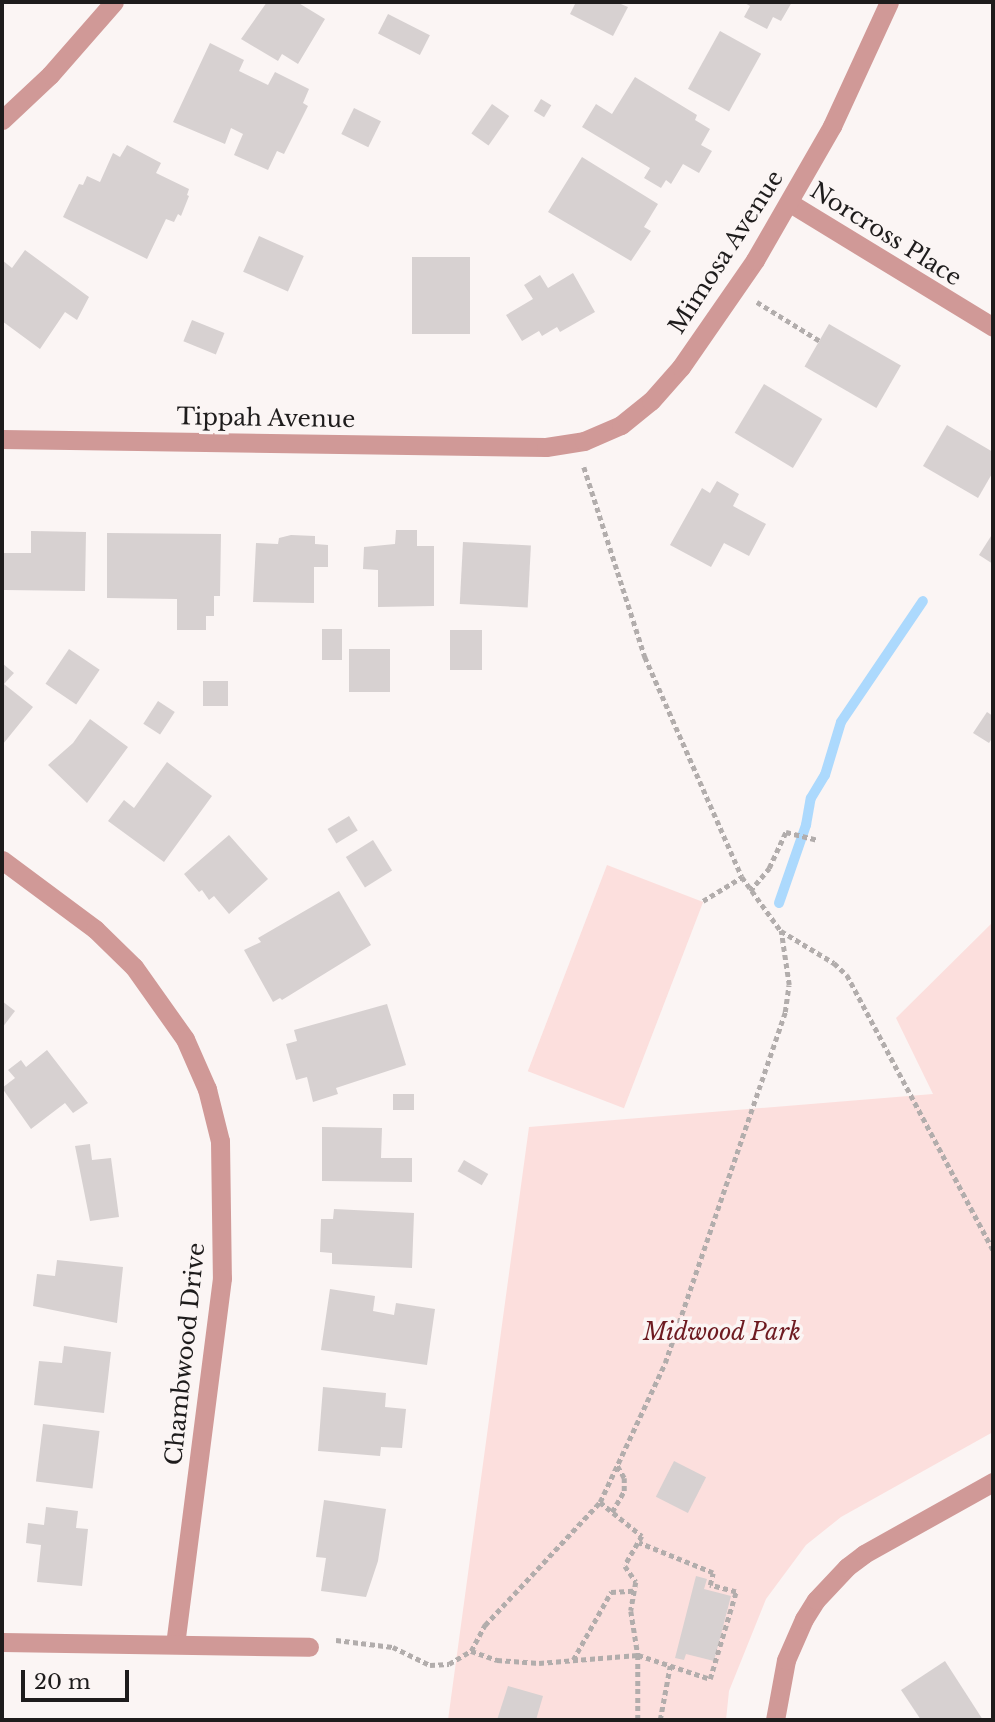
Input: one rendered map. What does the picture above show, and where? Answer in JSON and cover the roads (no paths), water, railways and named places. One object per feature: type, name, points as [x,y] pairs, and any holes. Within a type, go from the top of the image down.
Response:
[{"type":"street","points":[[2,120],[50,75],[114,2]]},
{"type":"street","name":"Mimosa Avenue","points":[[530,446],[577,443],[621,425],[651,401],[681,367],[790,203],[832,126],[889,2]]},
{"type":"street","name":"Norcross Place","points":[[790,203],[993,327]]},
{"type":"street","name":"Tippah Avenue","points":[[2,439],[530,446]]},
{"type":"street","name":"Chambwood Drive","points":[[2,860],[95,929],[134,967],[185,1039],[207,1089],[220,1141],[222,1278],[175,1644]]},
{"type":"street","points":[[775,1720],[786,1660],[804,1619],[816,1600],[847,1567],[864,1554],[993,1482]]},
{"type":"street","points":[[2,1642],[309,1647]]},
{"type":"waterway","points":[[779,903],[806,825],[811,798],[825,775],[841,722],[923,601]]},
{"type":"park label","name":"Midwood Park","points":[[722,1332]]}]
